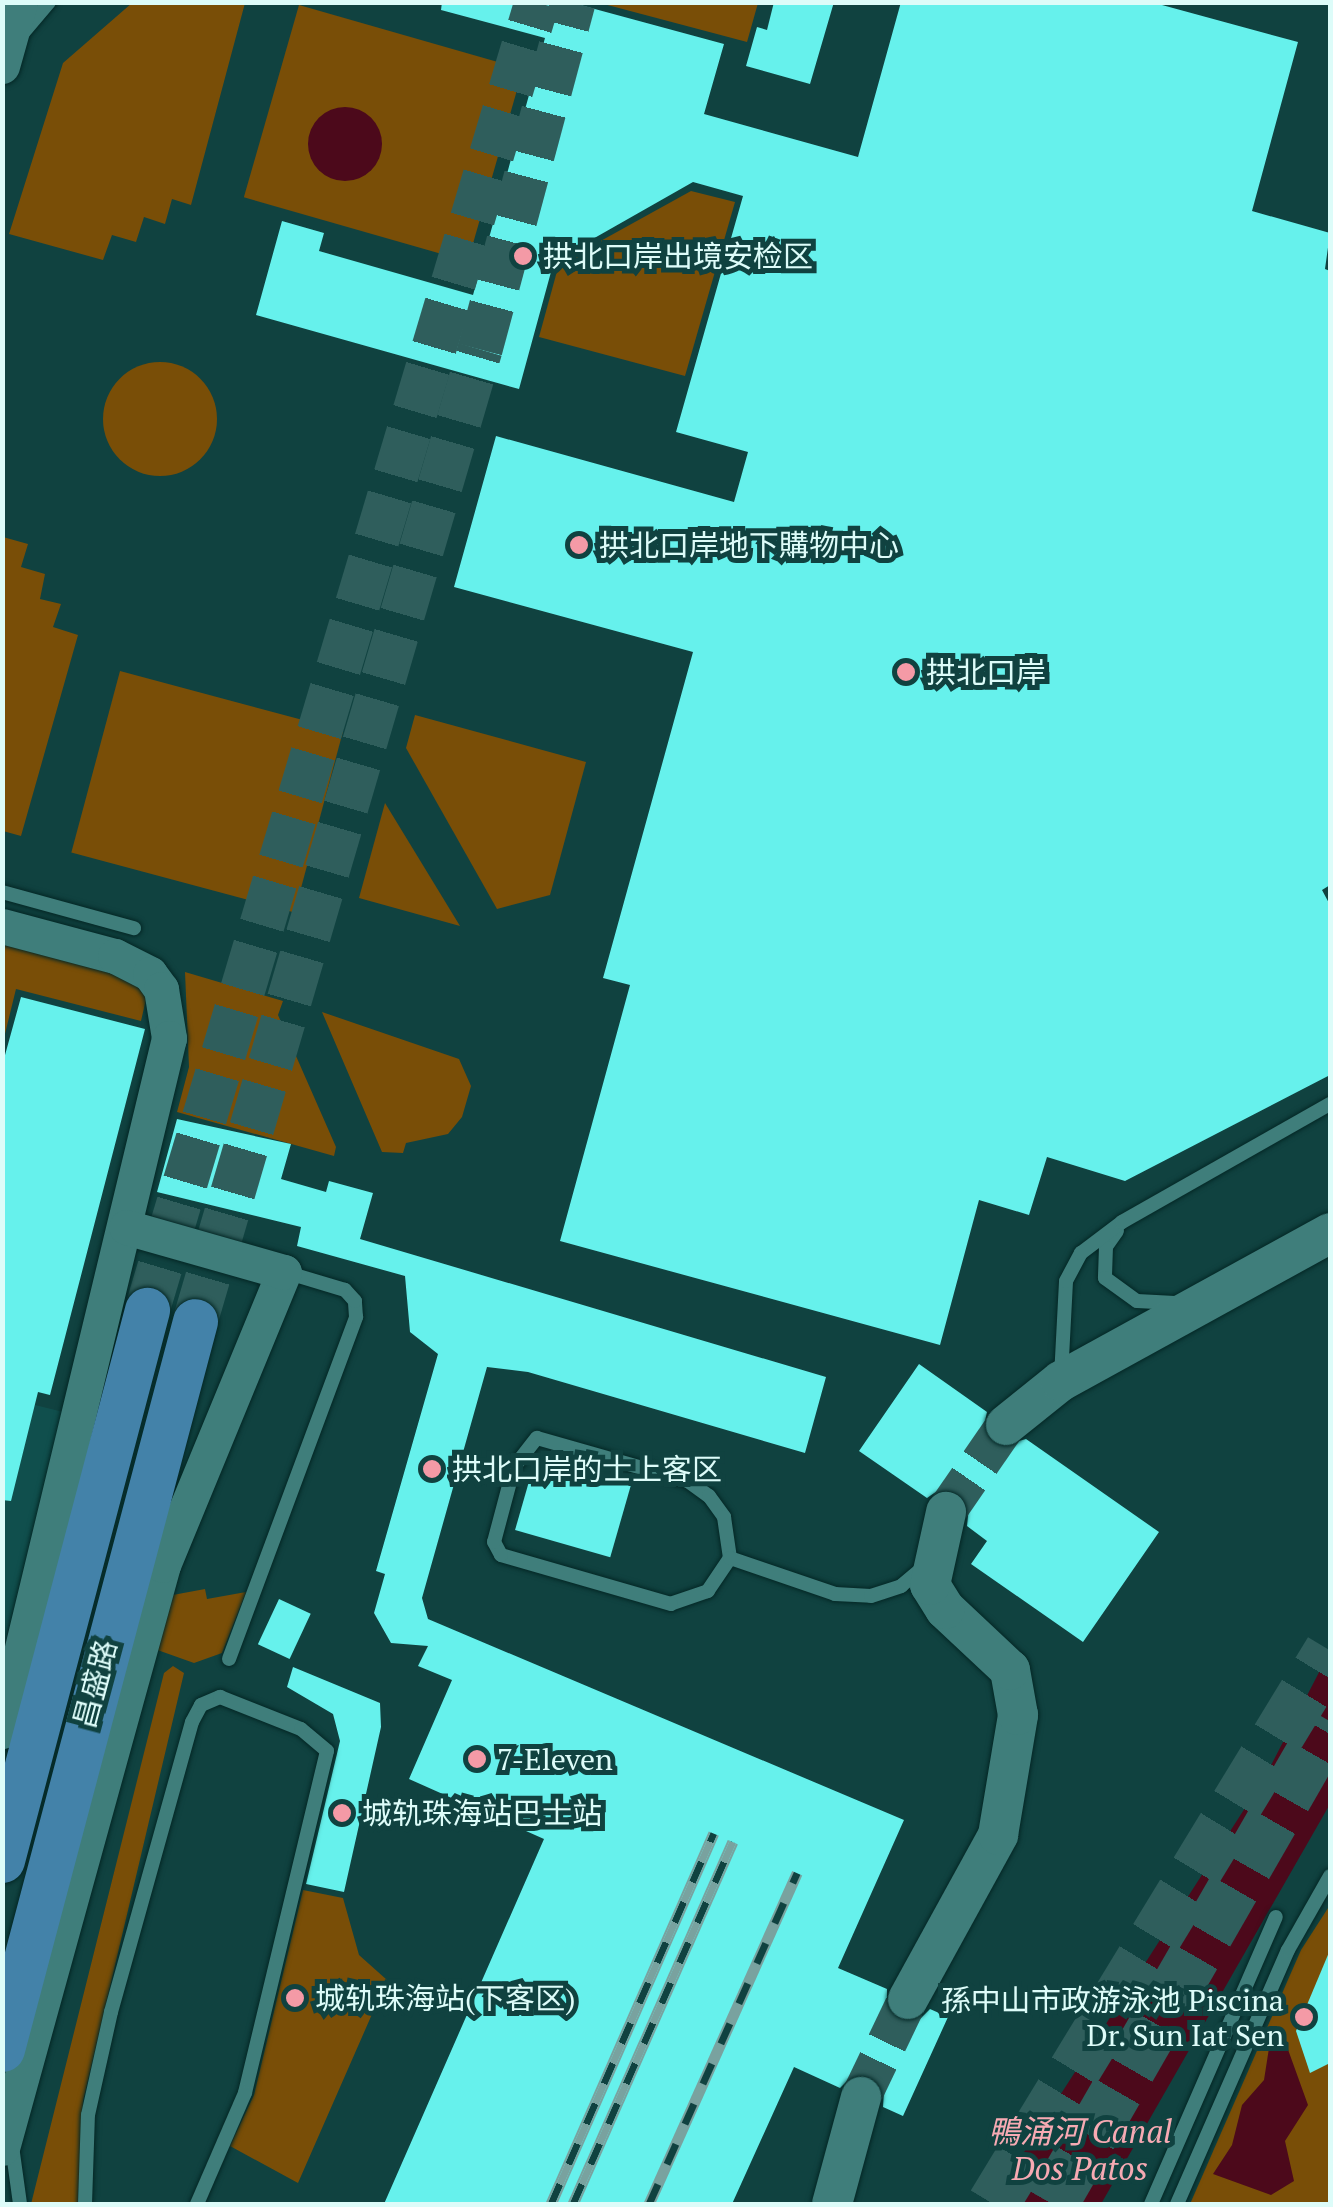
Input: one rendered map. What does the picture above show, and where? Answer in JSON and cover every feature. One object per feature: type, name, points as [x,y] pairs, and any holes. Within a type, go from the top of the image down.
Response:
[{"type":"main road","points":[[1006,1424],[1062,1381],[1330,1234]]},
{"type":"main road","name":"昌盛路","points":[[2,1860],[147,1310]]},
{"type":"main road","name":"昌盛路","points":[[2,2049],[195,1321]]},
{"type":"main road","points":[[908,1998],[998,1835],[1018,1715],[1010,1670],[945,1609],[930,1585],[930,1562],[946,1512]]},
{"type":"main road","points":[[832,2204],[869,2101]]},
{"type":"street","points":[[4,60],[20,2]]},
{"type":"street","points":[[2,926],[134,964],[161,989],[169,1038],[2,1731]]},
{"type":"street","points":[[7,2138],[163,1565],[284,1272],[126,1227]]},
{"type":"lane","points":[[4,60],[49,2]]},
{"type":"lane","points":[[2,892],[134,928]]},
{"type":"lane","points":[[1062,1381],[1068,1274],[1081,1252],[1122,1222],[1330,1104]]},
{"type":"lane","points":[[1122,1222],[1104,1259],[1105,1278],[1116,1288],[1158,1304],[1216,1296]]},
{"type":"lane","points":[[229,1659],[356,1316],[345,1290],[284,1272]]},
{"type":"lane","points":[[536,1438],[688,1481],[724,1517],[730,1558],[708,1591],[671,1604],[516,1562],[500,1555],[494,1542],[514,1467],[536,1438]]},
{"type":"lane","points":[[730,1558],[836,1594],[871,1596],[900,1586],[930,1562]]},
{"type":"lane","points":[[85,2204],[88,2115],[111,2012],[192,1722],[201,1705],[220,1697],[300,1729],[327,1752],[245,2092],[197,2204]]},
{"type":"lane","points":[[1177,2204],[1288,1950],[1330,1876]]},
{"type":"lane","points":[[1151,2204],[1276,1917]]},
{"type":"lane","points":[[848,2204],[869,2101]]},
{"type":"lane","points":[[7,2138],[20,2204]]},
{"type":"shaded area","points":[[132,3],[245,3],[191,205],[172,199],[165,224],[144,217],[136,242],[112,235],[103,260],[9,234],[63,63]]},
{"type":"shaded area","points":[[600,3],[758,3],[747,42]]},
{"type":"shaded area","points":[[299,5],[523,69],[468,261],[244,197]]},
{"type":"shaded area","points":[[691,191],[735,202],[685,376],[539,337],[559,264]]},
{"type":"shaded area","points":[[160,362],[182,367],[200,379],[212,397],[217,419],[212,441],[200,459],[182,471],[160,476],[138,471],[120,459],[108,441],[103,419],[108,397],[120,379],[138,367]]},
{"type":"shaded area","points":[[3,537],[28,544],[21,567],[45,574],[40,599],[61,604],[53,627],[78,635],[21,836],[3,831]]},
{"type":"shaded area","points":[[120,671],[343,731],[294,912],[71,853]]},
{"type":"shaded area","points":[[415,715],[586,762],[550,895],[497,909],[406,748]]},
{"type":"shaded area","points":[[385,803],[460,926],[359,898]]},
{"type":"shaded area","points":[[3,933],[150,982],[141,1021],[16,989],[3,1042]]},
{"type":"shaded area","points":[[185,972],[283,1001],[278,1015],[336,1147],[334,1156],[177,1112],[189,1067]]},
{"type":"shaded area","points":[[322,1012],[459,1059],[471,1086],[462,1117],[448,1134],[406,1143],[403,1153],[382,1152]]},
{"type":"shaded area","points":[[3,1397],[79,1416],[3,1727]]},
{"type":"shaded area","points":[[205,1589],[207,1599],[246,1592],[222,1653],[194,1663],[149,1647],[162,1597]]},
{"type":"shaded area","points":[[173,1666],[184,1673],[83,2101],[78,2204],[31,2204],[164,1673]]},
{"type":"shaded area","points":[[303,1890],[343,1898],[359,1955],[387,1980],[298,2183],[230,2146],[254,2095]]},
{"type":"shaded area","name":"孫中山市政游泳池 Piscina Dr. Sun Iat Sen","points":[[1330,1905],[1330,2204],[1190,2204],[1301,1950]]},
{"type":"water","points":[[345,107],[371,118],[382,144],[371,170],[345,181],[319,170],[308,144],[319,118]]},
{"type":"water","name":"鴨涌河 Canal Dos Patos","points":[[1330,1651],[1330,1804],[1101,2204],[990,2204],[1265,1777]]},
{"type":"water","points":[[1286,2044],[1308,2105],[1285,2141],[1294,2181],[1271,2195],[1213,2174],[1232,2145],[1242,2105],[1264,2080],[1269,2048]]},
{"type":"building","name":"拱北口岸","points":[[442,2],[569,2],[724,44],[704,114],[858,157],[901,2],[1151,2],[1298,42],[1252,211],[1330,233],[1325,269],[1330,271],[1330,885],[1322,890],[1330,905],[1330,1075],[1125,1181],[1047,1157],[1029,1215],[979,1200],[940,1345],[560,1241],[630,985],[603,978],[693,652],[454,587],[496,436],[734,502],[748,452],[676,432],[743,196],[693,182],[554,261],[519,389],[256,315],[282,221],[324,233],[319,251],[473,295],[545,38],[441,10]]},
{"type":"building","points":[[774,2],[834,2],[810,84],[746,66],[757,27],[767,30]]},
{"type":"building","points":[[21,997],[145,1029],[50,1395],[38,1392],[11,1501],[2,1500],[2,1066]]},
{"type":"building","points":[[177,1119],[291,1144],[281,1179],[326,1192],[329,1181],[373,1193],[360,1239],[826,1377],[805,1453],[528,1372],[487,1367],[422,1598],[428,1619],[904,1820],[838,1968],[887,1989],[887,2010],[897,2020],[919,2020],[930,2009],[948,2017],[903,2116],[883,2107],[884,2090],[868,2074],[854,2074],[840,2088],[794,2067],[732,2204],[384,2204],[544,1839],[409,1779],[452,1680],[418,1666],[428,1646],[391,1643],[374,1613],[385,1574],[376,1571],[438,1354],[410,1332],[405,1276],[297,1246],[301,1227],[157,1192]]},
{"type":"building","points":[[919,1364],[987,1412],[983,1430],[996,1447],[1026,1439],[1159,1532],[1083,1642],[971,1564],[987,1541],[967,1526],[969,1506],[961,1494],[940,1489],[927,1498],[859,1451]]},
{"type":"building","points":[[536,1457],[631,1484],[610,1557],[515,1530]]},
{"type":"building","points":[[279,1599],[311,1614],[290,1659],[258,1644]]},
{"type":"building","name":"城轨珠海站巴士站","points":[[293,1667],[380,1703],[381,1727],[344,1892],[306,1884],[340,1741],[333,1714],[287,1687]]},
{"type":"building","points":[[1330,1950],[1330,2063],[1310,2073],[1296,2031]]},
{"type":"tunnel","points":[[147,1310],[537,2]]},
{"type":"tunnel","points":[[195,1321],[480,349],[573,2]]},
{"type":"tunnel","points":[[946,1512],[1006,1425]]},
{"type":"tunnel","points":[[993,2204],[1330,1651]]},
{"type":"tunnel","points":[[1052,2204],[1330,1721]]},
{"type":"tunnel","points":[[861,2097],[908,1999]]},
{"type":"railway","points":[[551,2204],[714,1833]]},
{"type":"railway","points":[[573,2204],[733,1842]]},
{"type":"railway","points":[[649,2204],[797,1873]]},
{"type":"place","name":"拱北口岸出境安检区","points":[[523,256]]},
{"type":"place","name":"拱北口岸地下購物中心","points":[[579,545]]},
{"type":"place","name":"拱北口岸","points":[[906,672]]},
{"type":"place","name":"拱北口岸的士上客区","points":[[432,1469]]},
{"type":"place","name":"7-Eleven","points":[[477,1759]]},
{"type":"place","name":"城轨珠海站巴士站","points":[[342,1813]]},
{"type":"place","name":"城轨珠海站(下客区)","points":[[295,1998]]},
{"type":"place","name":"孫中山市政游泳池 Piscina Dr. Sun Iat Sen","points":[[1304,2017]]}]
